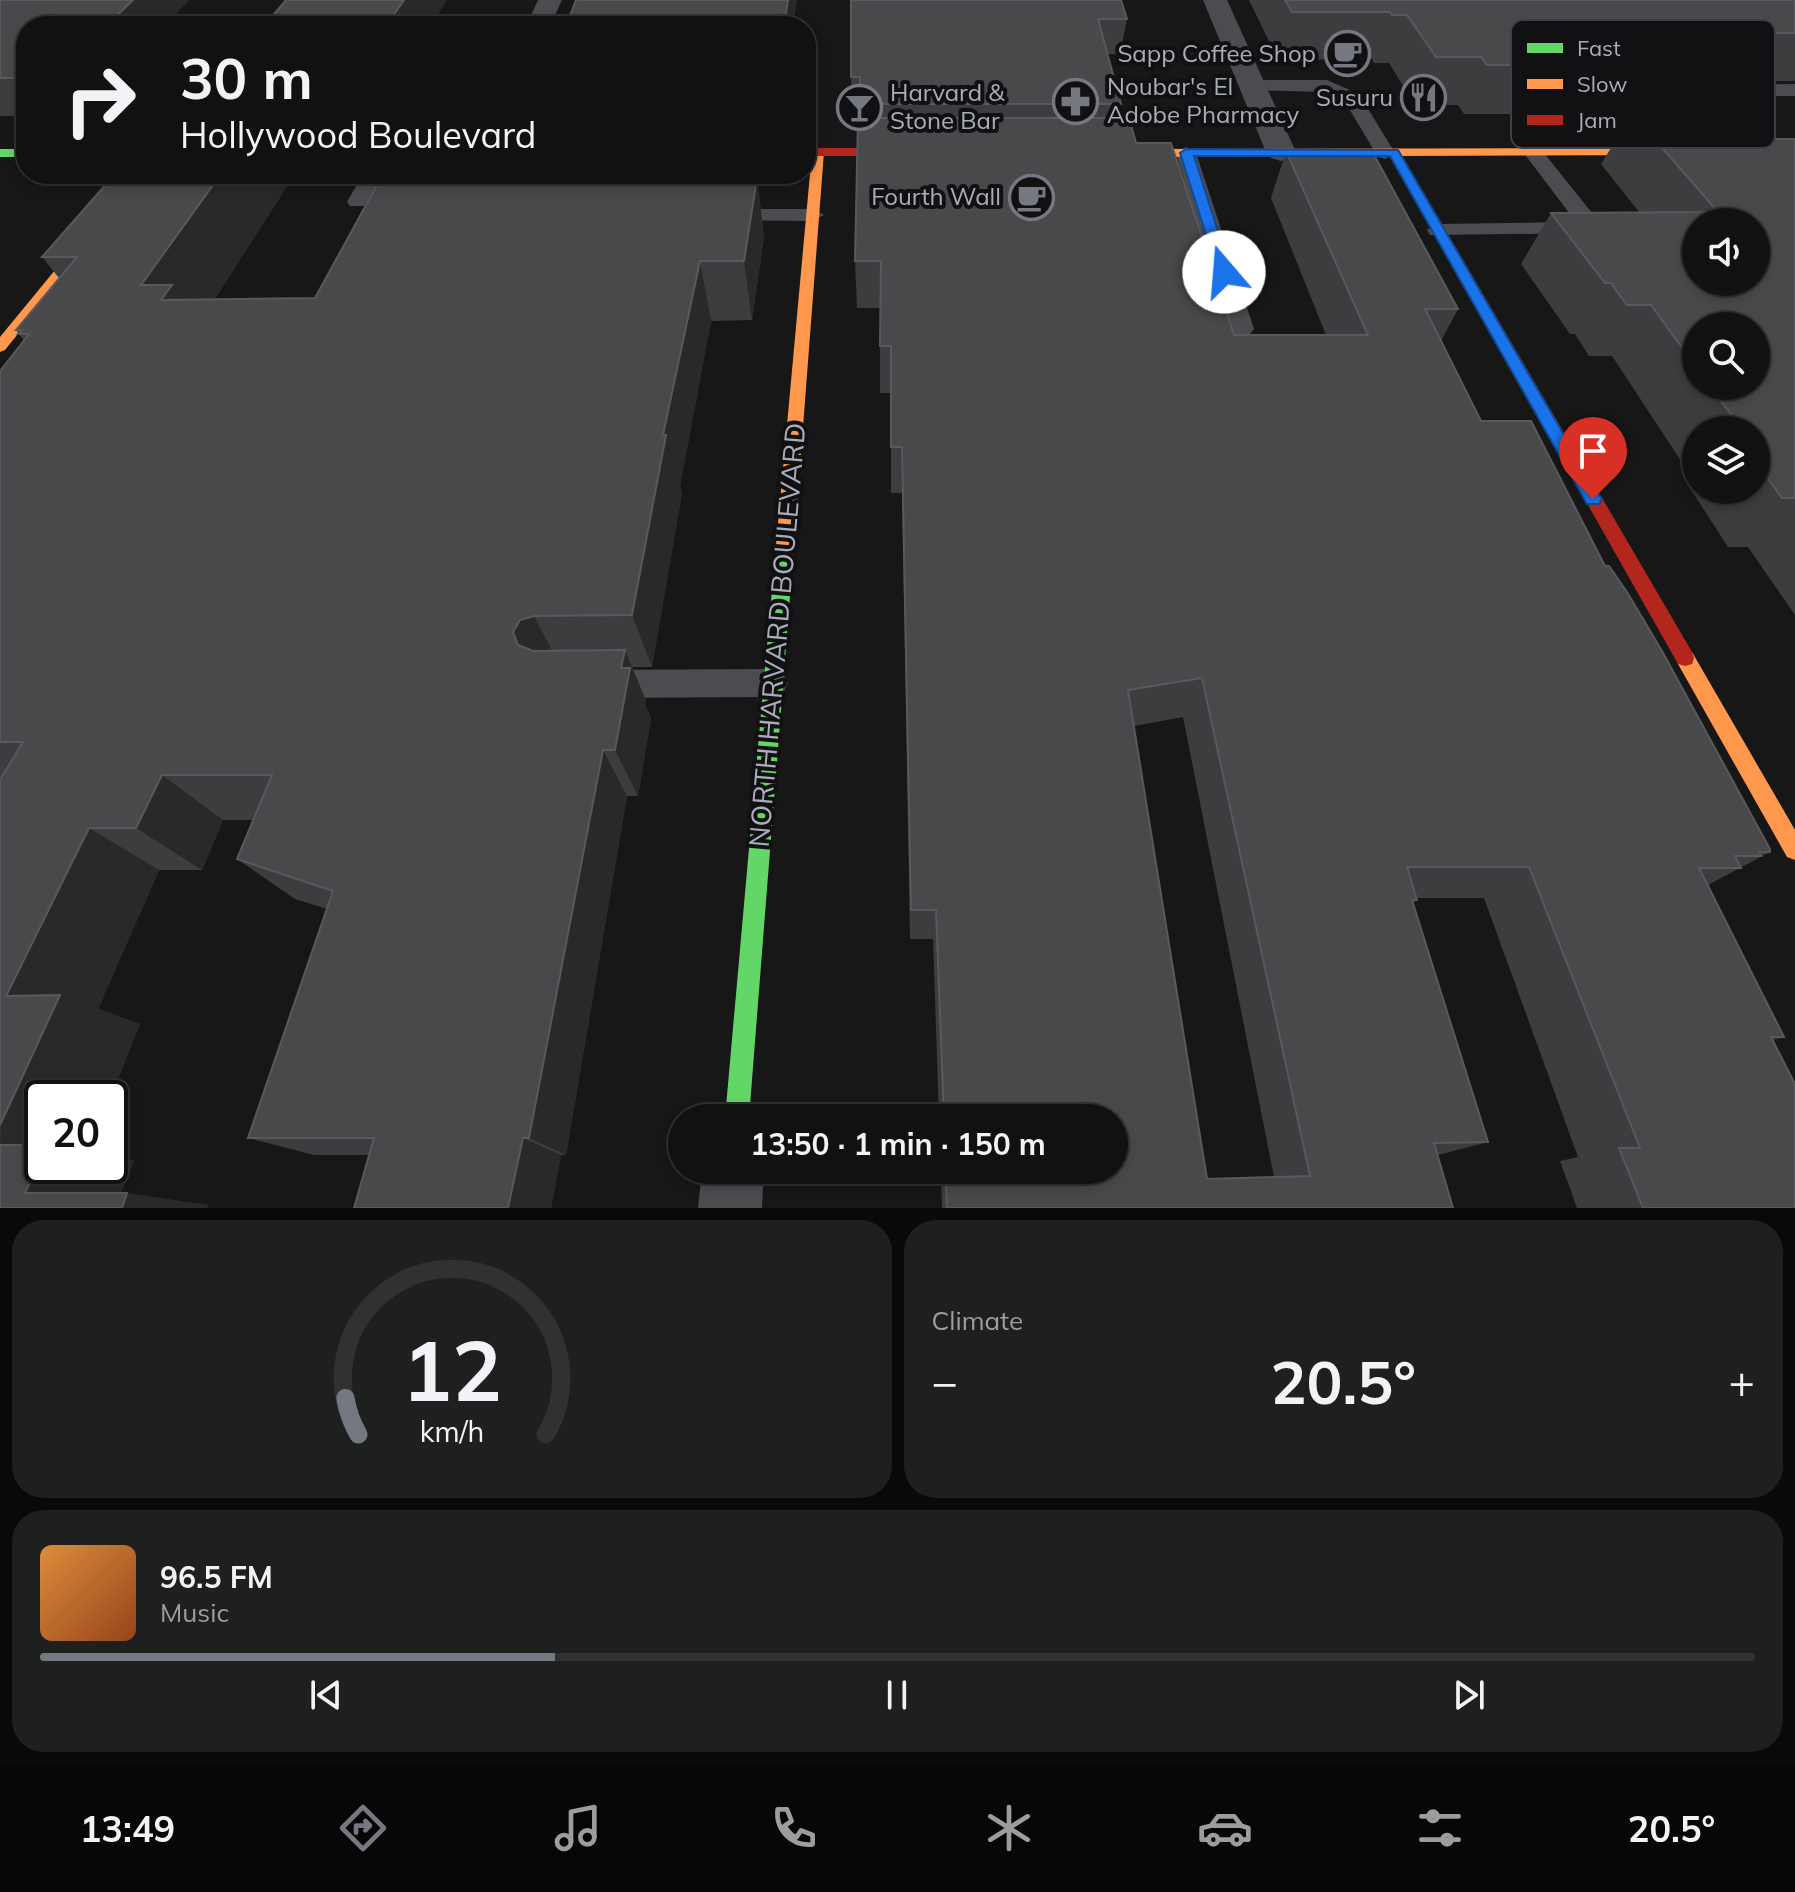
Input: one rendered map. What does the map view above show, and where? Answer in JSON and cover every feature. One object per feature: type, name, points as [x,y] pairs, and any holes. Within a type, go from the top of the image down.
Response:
[{"type":"street","points":[[1215,0],[1281,152]]},
{"type":"street","points":[[816,152],[933,152]]},
{"type":"street","points":[[1087,153],[1690,152]]},
{"type":"street","points":[[1738,152],[1776,152]]},
{"type":"street","points":[[1390,153],[1438,230],[1795,850]]},
{"type":"street","points":[[0,347],[132,184]]},
{"type":"street","name":"NORTH HARVARD BOULEVARD","points":[[738,1104],[813,215],[813,184]]},
{"type":"street","points":[[730,1208],[732,1184]]},
{"type":"lane","points":[[1252,86],[1327,86],[1352,98],[1390,153]]},
{"type":"lane","points":[[1775,90],[1795,90]]},
{"type":"lane","points":[[1772,148],[1776,152]]},
{"type":"lane","points":[[1438,230],[1592,228],[1533,152]]},
{"type":"lane","points":[[1186,153],[1242,329]]},
{"type":"lane","points":[[357,202],[367,184]]},
{"type":"lane","points":[[709,215],[813,215]]},
{"type":"lane","points":[[561,685],[772,683]]},
{"type":"building","points":[[0,0],[133,0],[116,16],[16,16],[16,78],[0,78]]},
{"type":"building","points":[[286,0],[404,0],[393,16],[272,16]]},
{"type":"building","points":[[576,0],[788,0],[786,16],[570,16]]},
{"type":"building","points":[[851,0],[1121,0],[1127,19],[1098,19],[1121,104],[859,104],[860,77],[851,77]]},
{"type":"building","points":[[1285,0],[1795,0],[1795,33],[1775,33],[1775,20],[1511,20],[1511,65],[1487,65],[1481,57],[1436,57],[1407,15],[1392,15],[1390,12],[1292,12]]},
{"type":"building","points":[[858,118],[1129,118],[1136,143],[1171,143],[1234,335],[1368,335],[1286,151],[1372,151],[1458,309],[1425,309],[1481,421],[1531,421],[1605,566],[1609,566],[1627,592],[1662,651],[1770,849],[1770,852],[1759,852],[1761,856],[1735,856],[1741,868],[1699,868],[1784,1037],[1771,1037],[1795,1084],[1795,1208],[1643,1208],[1619,1148],[1640,1148],[1529,867],[1407,867],[1417,900],[1412,900],[1488,1142],[1434,1143],[1453,1208],[947,1208],[946,1184],[1128,1184],[1128,1104],[943,1104],[936,910],[911,910],[902,447],[891,447],[891,346],[880,346],[881,261],[855,261]],"holes":[[[1202,678],[1310,1176],[1207,1179],[1128,690]]]},
{"type":"building","points":[[1775,139],[1795,139],[1795,498],[1782,498],[1770,481],[1770,416],[1732,416],[1720,400],[1770,400],[1770,312],[1682,312],[1682,348],[1651,305],[1627,305],[1611,283],[1605,283],[1551,213],[1682,212],[1682,296],[1770,296],[1770,208],[1715,208],[1662,148],[1775,148]]},
{"type":"building","points":[[106,184],[214,184],[141,285],[172,285],[161,300],[315,298],[378,184],[756,184],[744,261],[700,261],[663,435],[666,435],[632,615],[534,616],[520,620],[513,632],[518,645],[533,651],[625,650],[621,668],[630,668],[615,750],[603,750],[529,1138],[523,1138],[508,1208],[354,1208],[374,1138],[248,1138],[333,891],[237,859],[272,775],[162,775],[136,828],[89,828],[6,996],[60,995],[0,1125],[0,780],[23,742],[0,742],[0,371],[29,334],[18,334],[22,330],[16,330],[77,257],[42,257]]},
{"type":"building","points":[[0,1145],[24,1145],[24,1184],[29,1184],[25,1193],[127,1193],[122,1208],[0,1208]]},
{"type":"traffic: fast","points":[[0,153],[16,153]]},
{"type":"traffic: fast","points":[[738,1104],[785,545]]},
{"type":"traffic: slow","points":[[816,176],[818,152]]},
{"type":"traffic: slow","points":[[1113,153],[1669,152]]},
{"type":"traffic: slow","points":[[0,347],[132,184]]},
{"type":"traffic: slow","points":[[785,545],[815,184]]},
{"type":"traffic: slow","points":[[1685,658],[1795,850]]},
{"type":"traffic: jam","points":[[816,152],[917,152]]},
{"type":"traffic: jam","points":[[1394,152],[1685,658]]},
{"type":"place","name":"Sapp Coffee Shop","points":[[1347,54]]},
{"type":"place","name":"Susuru","points":[[1424,98]]},
{"type":"place","name":"Noubar's El Adobe Pharmacy","points":[[1076,101]]},
{"type":"place","name":"Harvard & Stone Bar","points":[[859,107]]},
{"type":"place","name":"Fourth Wall","points":[[1032,197]]},
{"type":"route","points":[[1224,272],[1186,153],[1394,152],[1593,499]]}]
